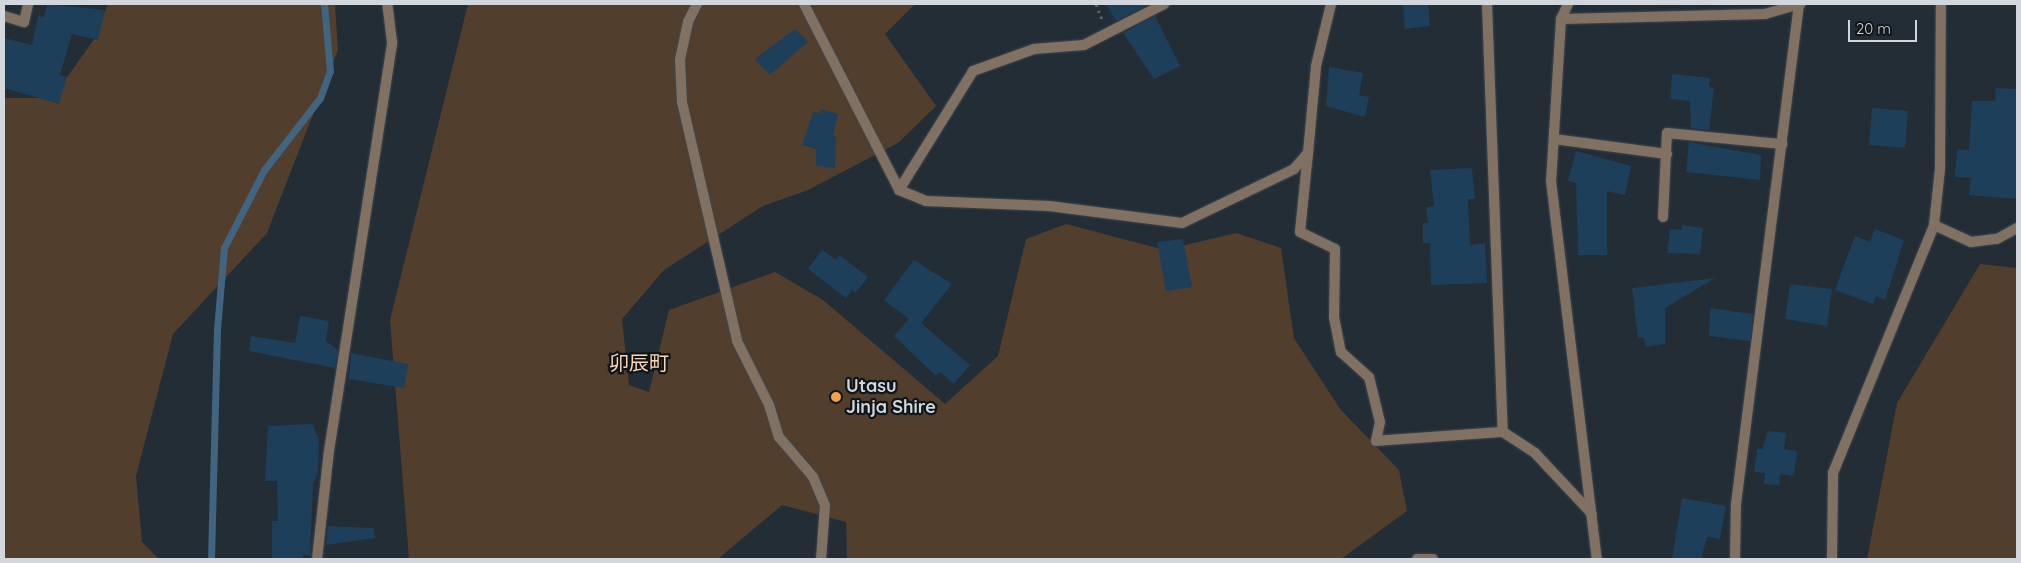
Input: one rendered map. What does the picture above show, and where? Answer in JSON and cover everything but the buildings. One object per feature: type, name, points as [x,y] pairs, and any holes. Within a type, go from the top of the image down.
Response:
[{"type":"street","points":[[4,16],[24,22],[28,4]]},
{"type":"street","points":[[316,559],[329,451],[392,42],[387,4]]},
{"type":"street","points":[[697,4],[688,22],[680,60],[682,102],[737,341],[769,405],[779,437],[813,478],[825,504],[821,559]]},
{"type":"street","points":[[804,4],[899,190],[926,201],[1049,206],[1182,223],[1294,169],[1308,153]]},
{"type":"street","points":[[899,190],[973,71],[1034,49],[1084,45],[1164,4]]},
{"type":"street","points":[[1331,4],[1316,66],[1300,232],[1335,249],[1334,317],[1341,352],[1369,377],[1380,422],[1376,441],[1503,432],[1535,453],[1592,515]]},
{"type":"street","points":[[1487,4],[1503,432]]},
{"type":"street","points":[[1568,4],[1561,19],[1554,139],[1553,216],[1597,559]]},
{"type":"street","points":[[1561,19],[1765,14],[1799,4],[1736,504],[1735,559]]},
{"type":"street","points":[[1832,559],[1834,473],[1934,225],[1940,169],[1941,4]]},
{"type":"street","points":[[1663,217],[1667,133],[1782,144]]},
{"type":"street","points":[[1554,139],[1667,154]]},
{"type":"street","points":[[1934,225],[1971,242],[1997,239],[2017,228]]},
{"type":"street","points":[[1417,559],[1434,559]]},
{"type":"shaded area","points":[[108,4],[335,4],[338,50],[267,233],[173,334],[136,476],[142,542],[159,559],[4,559],[4,98],[52,98],[93,41]]},
{"type":"shaded area","points":[[468,4],[915,4],[885,34],[936,106],[898,143],[808,190],[763,206],[664,270],[622,319],[629,385],[649,392],[669,310],[775,272],[823,300],[945,404],[998,356],[1026,239],[1066,224],[1165,250],[1236,233],[1281,248],[1294,338],[1340,409],[1399,470],[1407,511],[1341,559],[847,559],[846,522],[782,505],[718,559],[409,559],[390,320]]},
{"type":"shaded area","points":[[1980,264],[2017,268],[2017,559],[1867,559],[1897,403]]},
{"type":"waterway","points":[[211,559],[217,329],[224,248],[264,170],[320,98],[330,71],[324,4]]},
{"type":"place","name":"Utasu Jinja Shire","points":[[836,397]]},
{"type":"district","name":"卯辰町","points":[[639,362]]}]
